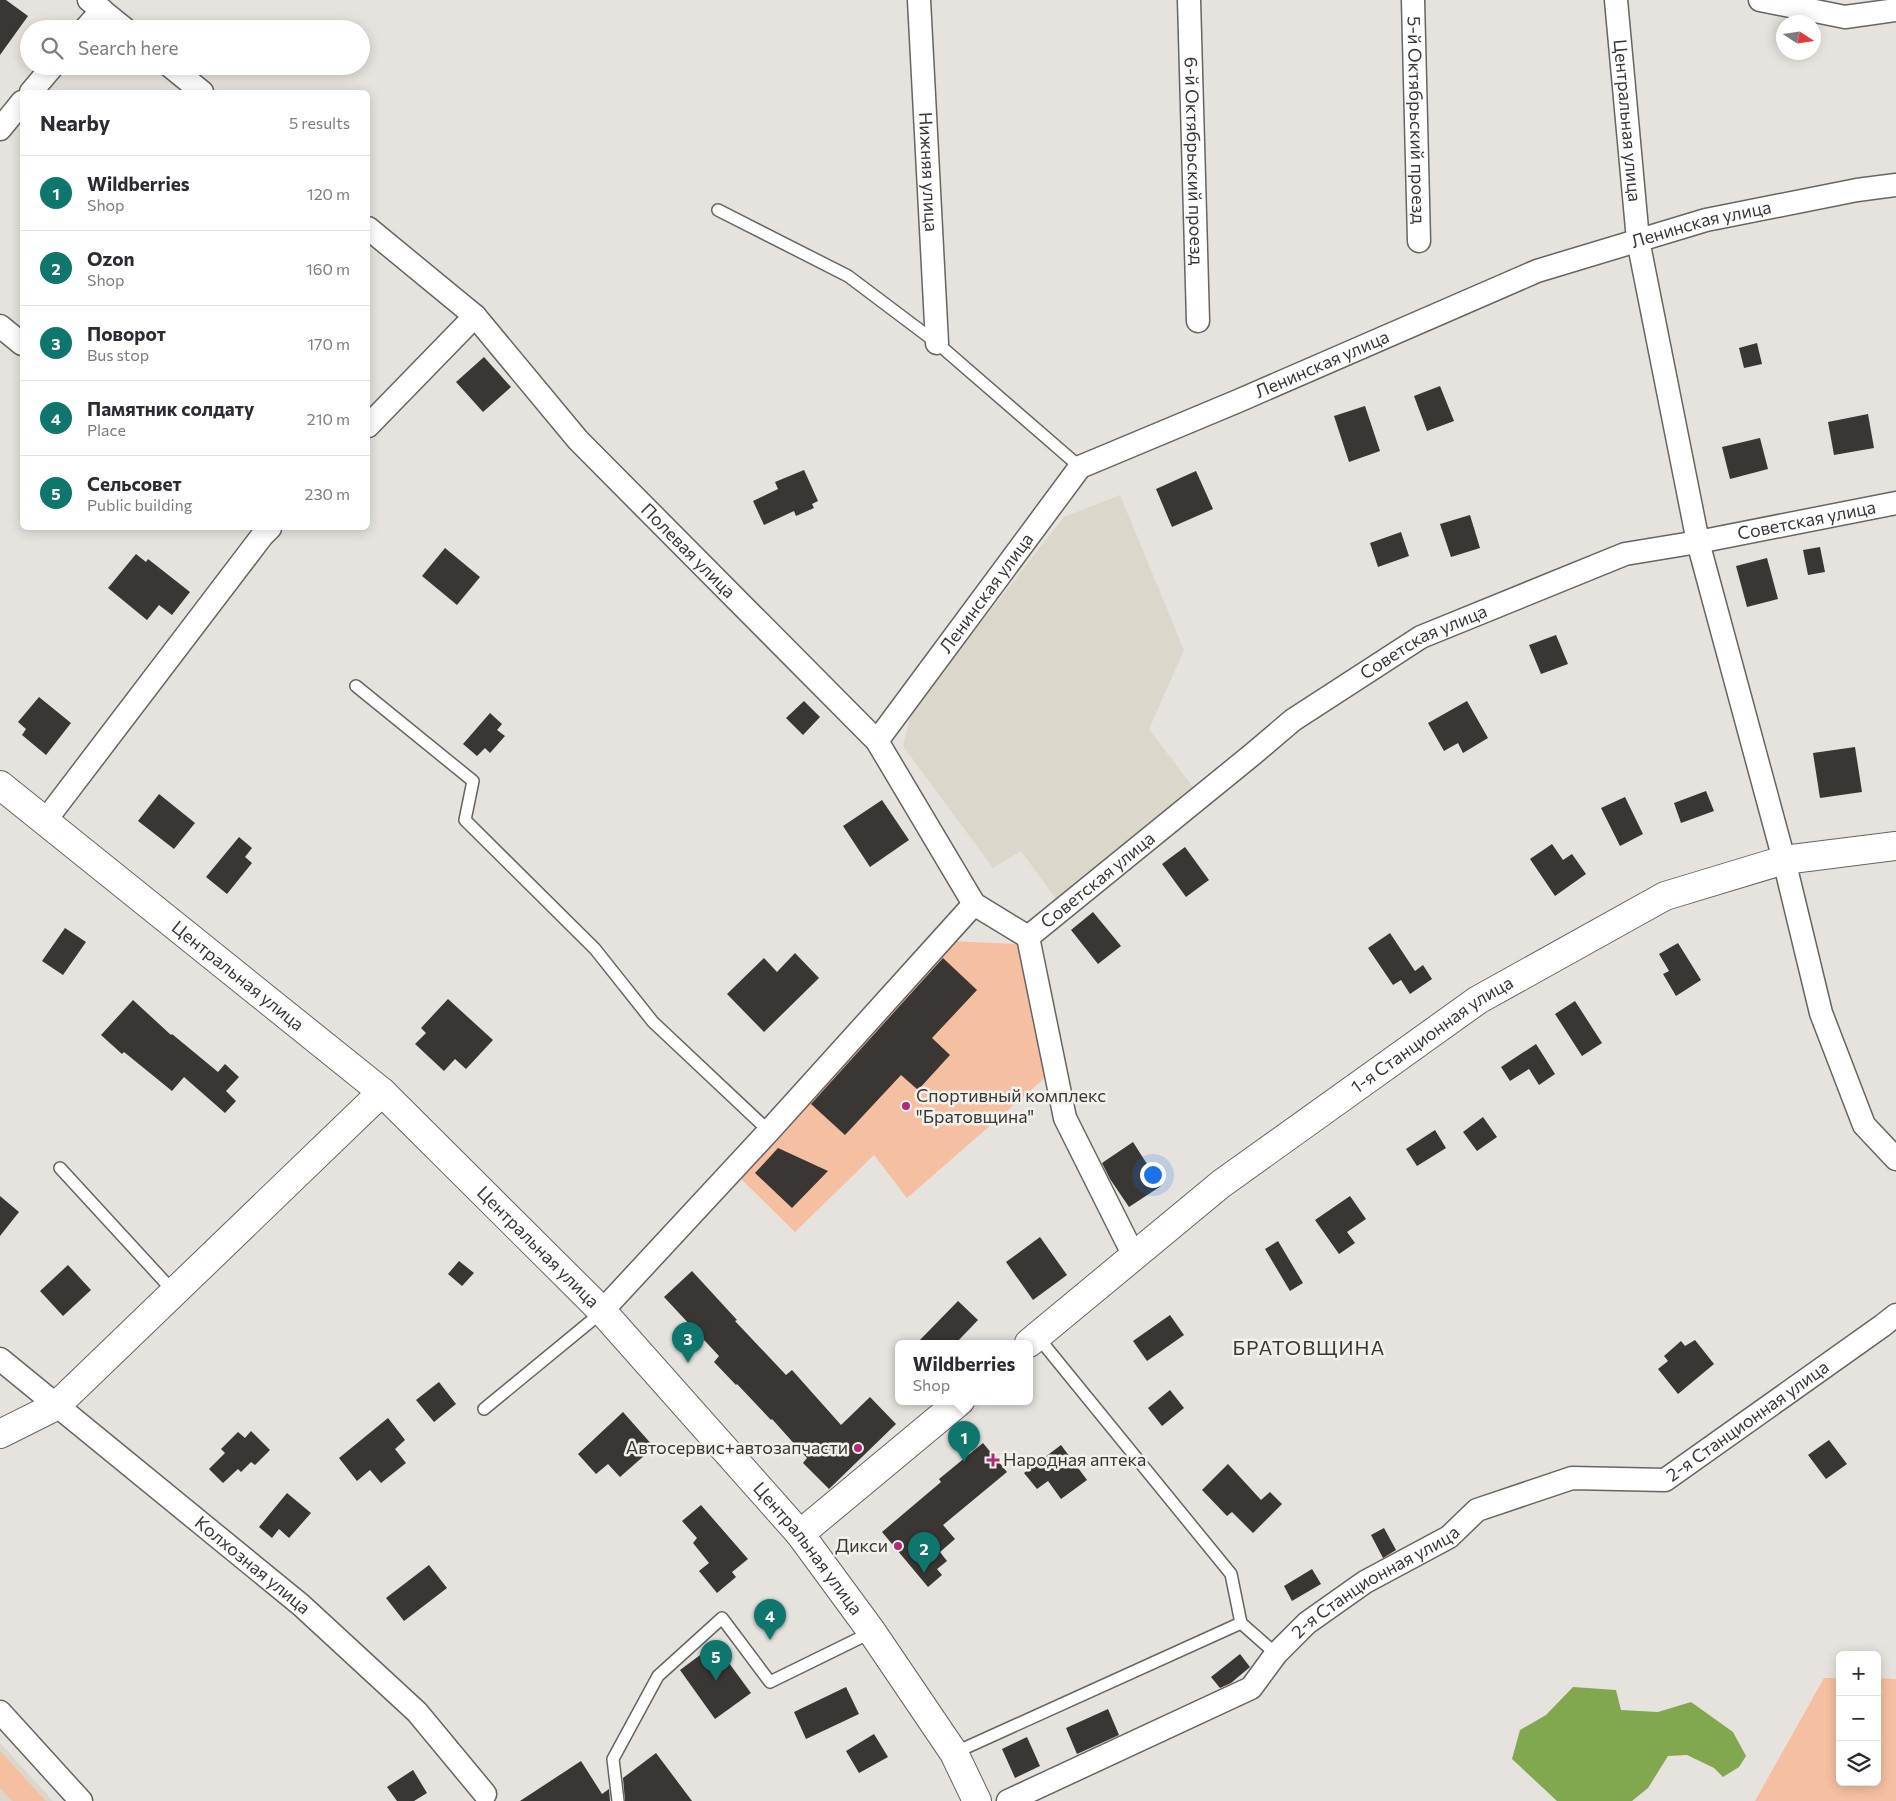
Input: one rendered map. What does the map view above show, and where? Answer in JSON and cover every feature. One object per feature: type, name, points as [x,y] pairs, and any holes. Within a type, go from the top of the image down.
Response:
[{"type":"main road","name":"Центральная улица","points":[[0,785],[382,1092],[602,1311],[800,1534],[872,1632],[954,1752],[977,1801]]},
{"type":"main road","name":"1-я Станционная улица","points":[[1033,1340],[1220,1184],[1478,1000],[1665,896],[1784,860],[1896,846]]},
{"type":"main road","points":[[0,1434],[56,1406],[382,1092]]},
{"type":"main road","points":[[800,1534],[955,1405]]},
{"type":"street","name":"Нижняя улица","points":[[920,0],[938,343]]},
{"type":"street","name":"6-й Октябрьский проезд","points":[[1189,0],[1198,322]]},
{"type":"street","name":"5-й Октябрьский проезд","points":[[1414,0],[1419,241]]},
{"type":"street","name":"Центральная улица","points":[[1616,0],[1638,240],[1698,542],[1784,860],[1822,1013],[1864,1125],[1896,1159]]},
{"type":"street","points":[[1760,0],[1896,10]]},
{"type":"street","points":[[89,20],[95,5],[114,20]]},
{"type":"street","points":[[33,90],[45,75]]},
{"type":"street","points":[[181,75],[200,90]]},
{"type":"street","points":[[0,129],[20,104]]},
{"type":"street","name":"Ленинская улица","points":[[877,741],[1080,467],[1238,401],[1537,271],[1706,220],[1857,190],[1896,185]]},
{"type":"street","name":"Полевая улица","points":[[370,230],[475,316],[578,440],[877,741],[974,904]]},
{"type":"street","points":[[370,424],[475,316]]},
{"type":"street","points":[[0,326],[20,342]]},
{"type":"street","name":"Советская улица","points":[[1028,937],[1293,720],[1421,637],[1625,554],[1698,542],[1896,503]]},
{"type":"street","points":[[45,822],[261,530]]},
{"type":"street","points":[[602,1311],[771,1133],[974,904],[1028,937],[1065,1118],[1134,1256]]},
{"type":"street","name":"2-я Станционная улица","points":[[1008,1801],[1251,1688],[1276,1654],[1307,1623],[1364,1582],[1448,1537],[1477,1510],[1572,1478],[1665,1480],[1896,1315]]},
{"type":"street","name":"Колхозная улица","points":[[0,1359],[300,1605],[417,1712],[485,1794]]},
{"type":"street","points":[[0,1712],[80,1801]]},
{"type":"lane","points":[[718,210],[848,276],[938,343],[1080,467]]},
{"type":"lane","points":[[356,686],[473,781],[464,820],[595,949],[653,1022],[771,1133]]},
{"type":"lane","points":[[60,1168],[174,1292]]},
{"type":"lane","points":[[484,1409],[602,1311]]},
{"type":"lane","points":[[1033,1340],[1231,1574],[1241,1623],[1276,1654]]},
{"type":"lane","points":[[618,1801],[613,1759],[658,1676],[722,1618],[770,1682],[872,1632]]},
{"type":"lane","points":[[954,1752],[1241,1623]]},
{"type":"shaded area","points":[[1120,495],[1184,650],[1149,729],[1195,790],[1056,899],[1021,851],[993,868],[903,746],[912,710],[1064,517]]},
{"type":"shaded area","name":"Спортивный комплекс \"Братовщина\"","points":[[948,941],[1021,944],[1047,1076],[907,1198],[874,1155],[795,1232],[738,1176]]},
{"type":"shaded area","points":[[1824,1678],[1836,1678],[1836,1786],[1881,1786],[1881,1678],[1896,1679],[1896,1801],[1755,1801]]},
{"type":"shaded area","points":[[1573,1687],[1616,1690],[1621,1710],[1658,1712],[1691,1702],[1733,1732],[1746,1756],[1739,1767],[1723,1777],[1714,1768],[1687,1755],[1668,1756],[1648,1788],[1632,1801],[1557,1801],[1512,1759],[1520,1730],[1546,1715]]},
{"type":"shaded area","points":[[0,1743],[53,1801],[0,1801]]},
{"type":"shaded area","points":[[0,1751],[46,1801],[12,1801],[0,1788]]},
{"type":"building","points":[[0,0],[6,0],[28,16],[25,20],[20,20],[20,27],[0,55]]},
{"type":"building","points":[[1757,343],[1762,364],[1744,368],[1739,348]]},
{"type":"building","points":[[484,357],[511,387],[483,412],[456,382]]},
{"type":"building","points":[[1440,386],[1454,421],[1427,431],[1414,396]]},
{"type":"building","points":[[1365,406],[1380,451],[1349,462],[1334,416]]},
{"type":"building","points":[[1868,414],[1874,448],[1834,455],[1828,422]]},
{"type":"building","points":[[1760,438],[1768,469],[1730,479],[1722,447]]},
{"type":"building","points":[[804,470],[818,501],[812,504],[814,508],[796,516],[794,511],[764,525],[753,501],[778,489],[775,482]]},
{"type":"building","points":[[1196,471],[1213,509],[1172,527],[1156,489]]},
{"type":"building","points":[[1470,515],[1480,548],[1451,557],[1440,524]]},
{"type":"building","points":[[1401,532],[1409,556],[1378,567],[1370,543]]},
{"type":"building","points":[[1820,547],[1825,572],[1808,575],[1803,550]]},
{"type":"building","points":[[445,548],[480,577],[457,605],[422,576]]},
{"type":"building","points":[[136,554],[146,562],[148,559],[190,592],[172,615],[159,605],[147,620],[108,588]]},
{"type":"building","points":[[1767,558],[1778,599],[1747,607],[1736,566]]},
{"type":"building","points":[[1556,635],[1568,664],[1541,674],[1529,645]]},
{"type":"building","points":[[39,697],[71,723],[46,755],[22,735],[26,729],[18,722]]},
{"type":"building","points":[[804,701],[820,717],[803,735],[786,718]]},
{"type":"building","points":[[1467,701],[1488,738],[1463,753],[1458,743],[1444,751],[1428,723]]},
{"type":"building","points":[[490,713],[502,724],[497,730],[505,736],[490,753],[485,748],[477,756],[463,744]]},
{"type":"building","points":[[1855,747],[1862,792],[1820,798],[1813,753]]},
{"type":"building","points":[[1706,791],[1714,811],[1681,823],[1674,803]]},
{"type":"building","points":[[159,794],[195,823],[174,849],[138,821]]},
{"type":"building","points":[[1625,797],[1643,834],[1620,846],[1601,808]]},
{"type":"building","points":[[882,800],[909,840],[870,867],[843,826]]},
{"type":"building","points":[[239,837],[252,848],[245,857],[252,863],[227,894],[206,877]]},
{"type":"building","points":[[1552,844],[1563,860],[1572,854],[1586,874],[1555,896],[1530,859]]},
{"type":"building","points":[[1185,847],[1209,880],[1186,897],[1162,864]]},
{"type":"building","points":[[1093,912],[1121,946],[1098,964],[1071,930]]},
{"type":"building","points":[[65,928],[86,942],[63,975],[42,961]]},
{"type":"building","points":[[1390,933],[1415,971],[1423,965],[1432,979],[1410,994],[1401,980],[1393,985],[1368,948]]},
{"type":"building","points":[[1678,943],[1701,980],[1676,996],[1663,974],[1669,971],[1659,954]]},
{"type":"building","points":[[795,953],[819,978],[764,1032],[727,994],[764,958],[777,972]]},
{"type":"building","points":[[943,958],[977,990],[932,1038],[950,1055],[918,1090],[901,1075],[845,1135],[811,1104]]},
{"type":"building","points":[[448,999],[493,1040],[466,1069],[455,1059],[444,1071],[415,1044],[426,1033],[421,1028]]},
{"type":"building","points":[[133,1000],[171,1035],[218,1072],[225,1064],[239,1077],[226,1091],[236,1101],[225,1113],[184,1077],[172,1091],[124,1052],[122,1054],[101,1035]]},
{"type":"building","points":[[1575,1001],[1602,1043],[1582,1056],[1555,1014]]},
{"type":"building","points":[[1536,1044],[1555,1074],[1539,1085],[1529,1069],[1510,1081],[1501,1067]]},
{"type":"building","points":[[1483,1117],[1497,1137],[1477,1151],[1463,1132]]},
{"type":"building","points":[[1435,1130],[1446,1148],[1417,1166],[1406,1149]]},
{"type":"building","points":[[1133,1142],[1161,1186],[1129,1207],[1110,1179],[1102,1163]]},
{"type":"building","points":[[778,1148],[828,1171],[792,1208],[755,1173]]},
{"type":"building","points":[[0,1196],[19,1212],[0,1236]]},
{"type":"building","points":[[1350,1196],[1366,1219],[1347,1232],[1355,1243],[1339,1254],[1315,1220]]},
{"type":"building","points":[[1040,1237],[1067,1275],[1033,1300],[1006,1262]]},
{"type":"building","points":[[1278,1241],[1303,1283],[1290,1291],[1265,1249]]},
{"type":"building","points":[[459,1261],[474,1273],[462,1286],[448,1274]]},
{"type":"building","points":[[68,1265],[91,1290],[63,1316],[40,1291]]},
{"type":"building","points":[[692,1271],[737,1320],[735,1321],[786,1375],[792,1370],[841,1425],[870,1397],[896,1424],[829,1489],[803,1463],[807,1458],[772,1419],[714,1362],[719,1356],[664,1297]]},
{"type":"building","points":[[958,1301],[978,1320],[959,1340],[920,1340]]},
{"type":"building","points":[[1170,1315],[1184,1335],[1147,1361],[1133,1341]]},
{"type":"building","points":[[1695,1340],[1714,1364],[1678,1394],[1658,1369],[1668,1361],[1664,1356],[1681,1341],[1685,1346]]},
{"type":"building","points":[[439,1382],[456,1404],[434,1422],[416,1400]]},
{"type":"building","points":[[1170,1390],[1184,1408],[1162,1426],[1148,1408]]},
{"type":"building","points":[[623,1412],[654,1447],[620,1477],[608,1464],[596,1474],[578,1454]]},
{"type":"building","points":[[388,1418],[405,1440],[395,1449],[406,1463],[381,1483],[370,1470],[357,1481],[339,1458]]},
{"type":"building","points":[[251,1431],[270,1450],[255,1465],[251,1462],[241,1472],[238,1469],[223,1483],[209,1469],[225,1453],[221,1449],[238,1432],[245,1438]]},
{"type":"building","points":[[1829,1440],[1847,1464],[1826,1479],[1808,1455]]},
{"type":"building","points":[[983,1443],[1007,1472],[943,1525],[955,1539],[940,1552],[947,1561],[937,1569],[942,1575],[928,1587],[882,1532],[941,1482],[939,1479]]},
{"type":"building","points":[[1061,1445],[1087,1480],[1061,1499],[1048,1481],[1037,1489],[1024,1473]]},
{"type":"building","points":[[1228,1464],[1261,1500],[1270,1492],[1282,1504],[1253,1533],[1232,1512],[1227,1516],[1202,1490]]},
{"type":"building","points":[[287,1493],[311,1513],[289,1538],[279,1529],[272,1538],[259,1527]]},
{"type":"building","points":[[701,1505],[748,1559],[732,1572],[736,1577],[717,1593],[699,1571],[709,1563],[693,1543],[697,1538],[682,1521]]},
{"type":"building","points":[[1384,1528],[1396,1550],[1383,1558],[1371,1535]]},
{"type":"building","points":[[429,1565],[447,1588],[404,1621],[386,1598]]},
{"type":"building","points":[[1312,1569],[1321,1584],[1292,1601],[1284,1586]]},
{"type":"building","points":[[715,1644],[751,1693],[715,1719],[680,1670]]},
{"type":"building","points":[[1240,1654],[1250,1667],[1231,1683],[1220,1688],[1211,1677]]},
{"type":"building","points":[[846,1687],[859,1714],[806,1739],[794,1712]]},
{"type":"building","points":[[1108,1709],[1119,1735],[1077,1754],[1066,1728]]},
{"type":"building","points":[[874,1734],[888,1757],[859,1773],[846,1751]]},
{"type":"building","points":[[1027,1737],[1040,1766],[1015,1778],[1002,1749]]},
{"type":"building","points":[[656,1753],[692,1801],[625,1801],[623,1778]]},
{"type":"building","points":[[581,1761],[602,1794],[609,1789],[610,1801],[520,1801]]},
{"type":"building","points":[[413,1770],[427,1793],[414,1801],[397,1801],[387,1787]]},
{"type":"place","name":"Спортивный комплекс \"Братовщина\"","points":[[906,1106]]},
{"type":"place","name":"Поворот","points":[[688,1363]]},
{"type":"place","name":"Автосервис+автозапчасти","points":[[858,1448]]},
{"type":"place","name":"Народная аптека","points":[[993,1460]]},
{"type":"place","name":"Wildberries","points":[[964,1462]]},
{"type":"place","name":"Дикси","points":[[898,1546]]},
{"type":"place","name":"Ozon","points":[[924,1573]]},
{"type":"place","name":"Памятник солдату","points":[[770,1640]]},
{"type":"place","name":"Сельсовет","points":[[716,1681]]},
{"type":"district","name":"БРАТОВЩИНА","points":[[1309,1348]]}]
